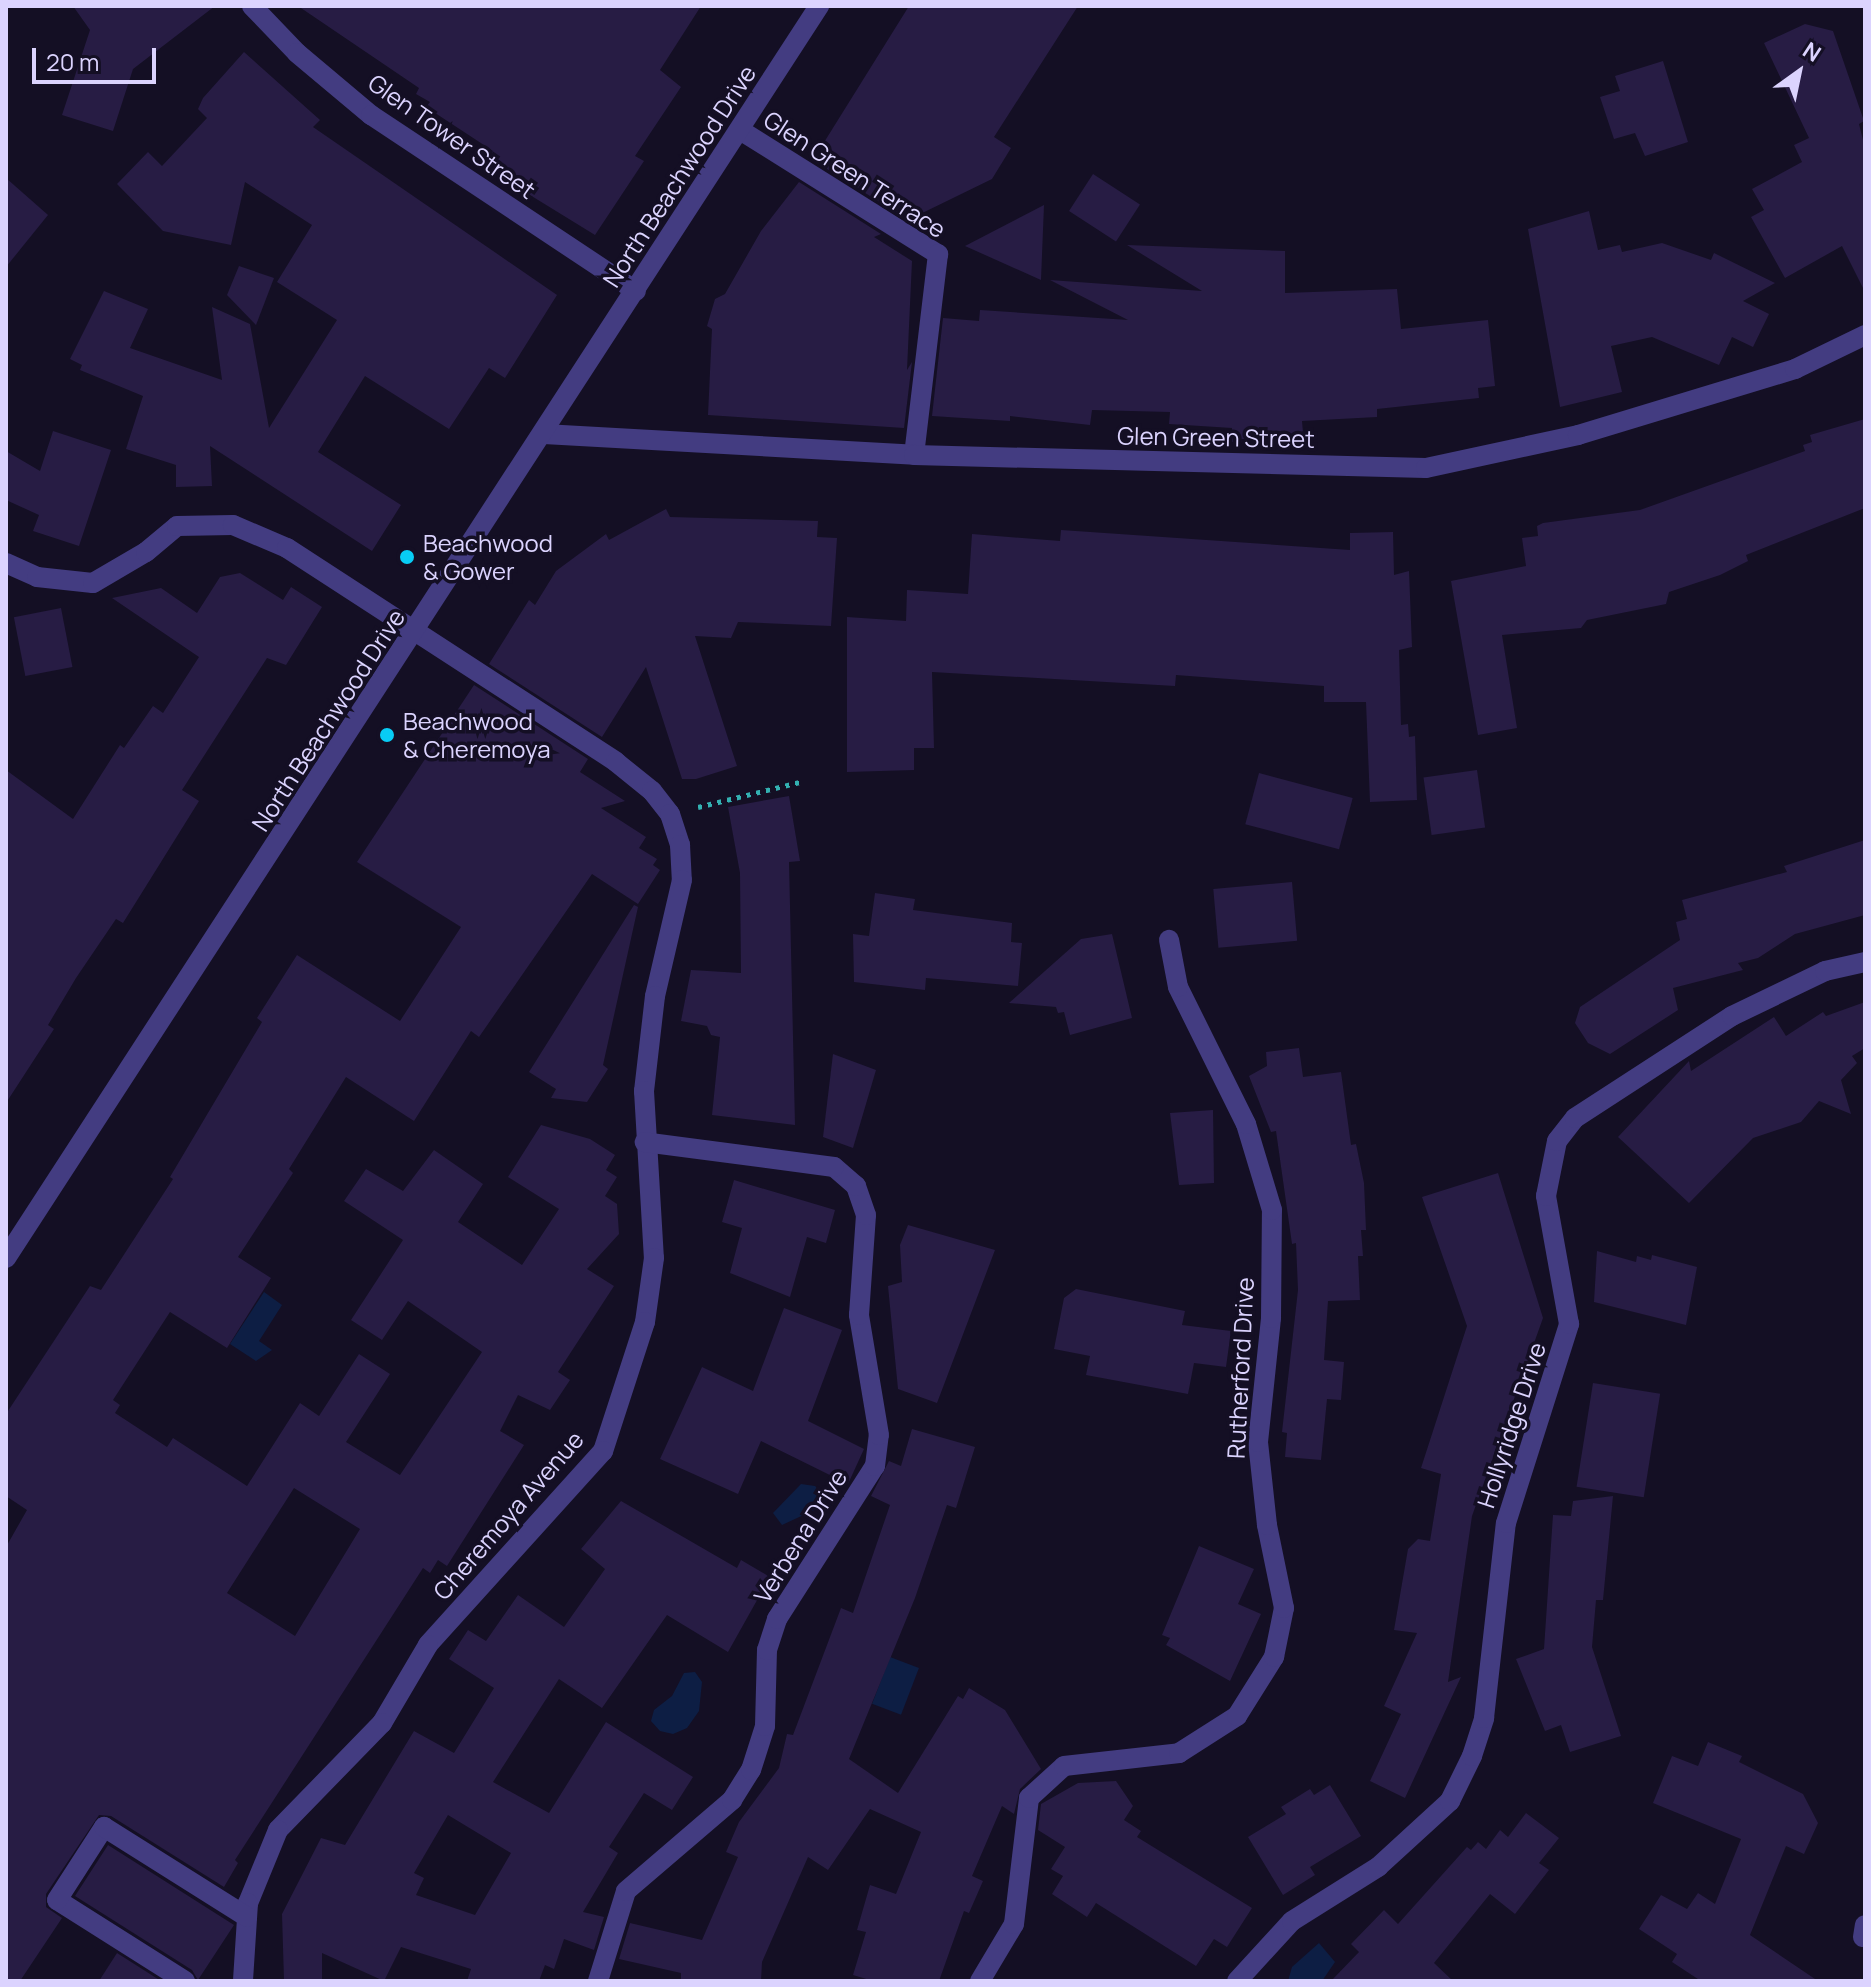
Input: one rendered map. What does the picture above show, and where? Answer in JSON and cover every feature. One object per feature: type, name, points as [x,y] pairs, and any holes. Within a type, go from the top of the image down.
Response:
[{"type":"street","name":"Glen Tower Street","points":[[252,6],[297,53],[371,115],[636,291]]},
{"type":"street","name":"North Beachwood Drive","points":[[6,1258],[417,631],[819,6]]},
{"type":"street","name":"Glen Green Terrace","points":[[740,130],[938,254],[914,455]]},
{"type":"street","name":"Glen Green Street","points":[[544,434],[914,455],[1426,468],[1578,435],[1795,369],[1865,335]]},
{"type":"street","name":"Cheremoya Avenue","points":[[6,563],[37,577],[93,583],[146,552],[177,526],[233,525],[287,548],[616,762],[652,791],[670,814],[680,845],[682,880],[655,996],[644,1091],[654,1258],[645,1322],[603,1451],[428,1645],[382,1723],[278,1830],[247,1917],[243,1981]]},
{"type":"street","name":"Rutherford Drive","points":[[980,1981],[1014,1924],[1029,1798],[1064,1766],[1179,1753],[1237,1716],[1274,1657],[1284,1608],[1267,1525],[1258,1442],[1271,1318],[1272,1210],[1246,1124],[1178,987],[1169,940]]},
{"type":"street","name":"Hollyridge Drive","points":[[1237,1981],[1292,1921],[1378,1867],[1450,1801],[1472,1756],[1484,1718],[1506,1523],[1569,1324],[1546,1196],[1557,1141],[1575,1118],[1732,1016],[1825,971],[1865,962]]},
{"type":"street","name":"Verbena Drive","points":[[598,1981],[626,1891],[732,1800],[751,1770],[765,1726],[767,1650],[777,1619],[875,1466],[879,1435],[859,1315],[866,1215],[856,1186],[834,1167],[645,1142]]},
{"type":"street","points":[[185,1981],[57,1900],[104,1827],[247,1917]]},
{"type":"path","points":[[670,814],[804,781]]},
{"type":"water","points":[[264,1292],[282,1305],[259,1341],[272,1350],[256,1361],[230,1344]]},
{"type":"water","points":[[801,1484],[815,1486],[826,1498],[825,1505],[782,1525],[773,1513]]},
{"type":"water","points":[[890,1657],[919,1668],[901,1715],[872,1704]]},
{"type":"water","points":[[695,1672],[702,1682],[699,1711],[687,1728],[673,1734],[660,1731],[651,1721],[654,1710],[672,1696],[684,1673]]},
{"type":"water","points":[[1319,1943],[1335,1962],[1322,1981],[1288,1981],[1292,1967]]},
{"type":"building","points":[[73,6],[215,6],[133,69],[113,131],[62,115],[90,30]]},
{"type":"building","points":[[298,6],[701,6],[660,70],[681,87],[635,156],[644,161],[595,235],[483,166],[493,151],[426,107],[430,102],[416,94],[419,88]]},
{"type":"building","points":[[909,6],[1078,6],[994,137],[1011,148],[992,179],[908,220],[813,160]]},
{"type":"building","points":[[1805,24],[1833,31],[1864,121],[1859,124],[1865,148],[1865,292],[1842,246],[1785,278],[1751,217],[1764,210],[1752,189],[1802,162],[1794,145],[1809,138],[1764,43]]},
{"type":"building","points":[[244,52],[320,120],[313,127],[557,295],[505,378],[489,368],[449,429],[365,376],[318,452],[401,505],[372,551],[210,446],[212,486],[176,487],[176,465],[126,449],[143,396],[80,370],[82,365],[70,359],[104,291],[148,309],[130,348],[222,380],[212,307],[250,324],[269,428],[337,320],[277,282],[312,225],[245,182],[231,245],[163,231],[117,184],[148,152],[162,166],[207,118],[198,109],[203,98]]},
{"type":"building","points":[[1663,61],[1688,142],[1645,156],[1635,133],[1614,139],[1600,97],[1620,91],[1615,76]]},
{"type":"building","points":[[1093,174],[1140,204],[1116,241],[1069,211]]},
{"type":"building","points":[[6,178],[48,215],[6,267]]},
{"type":"building","points":[[799,182],[881,234],[874,237],[912,261],[907,370],[912,362],[904,428],[708,415],[712,329],[707,326],[715,299],[725,294],[761,231]]},
{"type":"building","points":[[1044,205],[1041,280],[965,246]]},
{"type":"building","points":[[1589,211],[1598,250],[1620,245],[1622,252],[1662,243],[1711,260],[1714,253],[1775,283],[1743,301],[1769,314],[1753,347],[1732,337],[1719,365],[1652,337],[1611,346],[1622,392],[1560,407],[1528,229]]},
{"type":"building","points":[[1127,245],[1285,251],[1285,293],[1397,289],[1401,329],[1488,320],[1495,386],[1478,388],[1479,398],[1377,409],[1377,417],[1302,421],[1304,444],[1232,442],[1232,428],[1169,424],[1170,412],[1092,410],[1090,425],[1010,416],[1010,421],[932,416],[943,318],[979,321],[980,310],[1128,320],[1050,280],[1202,291]]},
{"type":"building","points":[[239,266],[274,278],[256,325],[227,295]]},
{"type":"building","points":[[1865,419],[1865,508],[1746,555],[1748,561],[1720,575],[1669,592],[1666,604],[1587,620],[1581,628],[1502,635],[1517,728],[1478,735],[1451,581],[1526,566],[1522,538],[1538,536],[1537,526],[1543,523],[1640,510],[1805,451],[1803,445],[1812,442],[1810,435]]},
{"type":"building","points":[[53,431],[111,450],[79,546],[33,531],[39,515],[6,500],[6,451],[40,471]]},
{"type":"building","points":[[666,509],[670,517],[818,521],[817,537],[837,538],[831,626],[738,622],[731,638],[695,636],[737,766],[696,779],[682,779],[646,667],[602,737],[489,664],[529,600],[535,605],[556,571],[606,534],[609,540]]},
{"type":"building","points":[[1061,530],[1350,550],[1350,533],[1393,532],[1394,575],[1409,571],[1412,647],[1399,650],[1401,725],[1408,724],[1409,737],[1415,736],[1417,800],[1370,802],[1366,702],[1324,702],[1324,686],[1176,675],[1175,686],[932,672],[934,748],[914,748],[914,770],[847,772],[847,617],[906,621],[907,590],[968,594],[972,534],[1060,541]]},
{"type":"building","points":[[240,573],[283,600],[291,587],[322,607],[286,665],[267,658],[182,790],[199,801],[123,923],[116,919],[76,978],[48,1025],[54,1029],[6,1103],[6,770],[73,819],[120,745],[124,748],[153,706],[163,713],[199,657],[112,598],[161,588],[197,613],[220,577]]},
{"type":"building","points":[[61,608],[72,667],[25,676],[14,617]]},
{"type":"building","points":[[474,685],[588,759],[580,772],[625,801],[601,808],[646,837],[639,848],[657,859],[653,865],[660,870],[638,904],[592,874],[479,1037],[471,1031],[414,1121],[346,1077],[289,1169],[293,1173],[238,1257],[271,1278],[227,1348],[170,1312],[113,1400],[120,1405],[115,1413],[167,1447],[173,1438],[247,1486],[300,1403],[319,1416],[359,1354],[390,1374],[346,1442],[400,1475],[482,1352],[408,1301],[382,1340],[351,1320],[403,1240],[344,1201],[366,1169],[403,1191],[434,1150],[483,1184],[458,1222],[522,1265],[559,1209],[508,1177],[541,1125],[590,1139],[615,1155],[606,1170],[617,1177],[605,1196],[617,1204],[619,1234],[587,1269],[614,1286],[558,1372],[570,1380],[550,1410],[518,1395],[500,1431],[524,1445],[447,1566],[438,1560],[430,1573],[423,1568],[235,1860],[238,1863],[224,1887],[111,1816],[99,1815],[46,1894],[46,1907],[62,1918],[20,1981],[6,1981],[6,1547],[27,1510],[6,1496],[6,1414],[90,1286],[101,1290],[173,1179],[170,1177],[262,1022],[257,1018],[297,955],[400,1021],[461,927],[357,862]],"holes":[[[294,1488],[360,1529],[295,1636],[227,1593]]]},
{"type":"building","points":[[1477,770],[1485,827],[1432,835],[1424,778]]},
{"type":"building","points":[[1259,773],[1353,798],[1339,849],[1245,824]]},
{"type":"building","points":[[789,796],[800,861],[789,862],[795,1125],[712,1115],[720,1037],[711,1035],[707,1026],[681,1021],[691,970],[741,973],[740,873],[728,807]]},
{"type":"building","points":[[1865,840],[1865,915],[1795,934],[1758,958],[1738,963],[1743,970],[1673,988],[1678,1010],[1610,1054],[1588,1043],[1575,1023],[1580,1007],[1680,940],[1676,922],[1687,919],[1682,900],[1787,872],[1784,866]]},
{"type":"building","points":[[1292,882],[1297,941],[1218,948],[1213,889]]},
{"type":"building","points":[[875,893],[915,899],[913,910],[1012,923],[1011,942],[1022,943],[1018,986],[926,978],[925,990],[854,982],[853,934],[869,936]]},
{"type":"building","points":[[634,905],[638,907],[603,1065],[608,1069],[587,1102],[551,1098],[556,1089],[529,1072]]},
{"type":"building","points":[[1112,934],[1132,1018],[1070,1035],[1064,1012],[1058,1013],[1056,1007],[1009,1003],[1081,939]]},
{"type":"building","points":[[1865,1002],[1865,1048],[1852,1056],[1857,1063],[1841,1080],[1851,1114],[1819,1101],[1801,1122],[1753,1138],[1689,1203],[1618,1137],[1689,1061],[1691,1071],[1774,1017],[1786,1036],[1823,1012],[1826,1016]]},
{"type":"building","points":[[1299,1048],[1303,1077],[1341,1072],[1351,1145],[1356,1144],[1364,1183],[1366,1230],[1361,1230],[1363,1256],[1358,1256],[1360,1300],[1328,1301],[1324,1360],[1344,1362],[1341,1400],[1327,1399],[1321,1460],[1285,1457],[1287,1433],[1282,1432],[1298,1290],[1296,1243],[1292,1244],[1276,1131],[1271,1132],[1249,1076],[1267,1066],[1266,1052]]},
{"type":"building","points":[[833,1054],[876,1070],[853,1148],[823,1137]]},
{"type":"building","points":[[1213,1110],[1214,1183],[1179,1185],[1170,1113]]},
{"type":"building","points":[[1498,1173],[1543,1318],[1472,1516],[1448,1682],[1461,1677],[1405,1798],[1370,1781],[1401,1714],[1384,1706],[1417,1633],[1394,1630],[1408,1549],[1418,1539],[1430,1541],[1441,1474],[1421,1468],[1467,1326],[1422,1197]]},
{"type":"building","points":[[734,1180],[835,1210],[826,1243],[807,1237],[790,1297],[730,1273],[742,1228],[722,1222]]},
{"type":"building","points":[[908,1225],[995,1250],[937,1403],[898,1389],[888,1286],[902,1282],[900,1245]]},
{"type":"building","points":[[1597,1251],[1636,1262],[1637,1256],[1651,1260],[1652,1255],[1697,1267],[1686,1325],[1594,1302]]},
{"type":"building","points":[[1076,1289],[1185,1311],[1182,1325],[1231,1331],[1226,1367],[1194,1363],[1188,1394],[1086,1375],[1090,1356],[1054,1349],[1064,1298]]},
{"type":"building","points":[[784,1308],[842,1330],[808,1421],[864,1449],[848,1484],[761,1441],[738,1494],[660,1459],[702,1367],[753,1391]]},
{"type":"building","points":[[1593,1383],[1660,1394],[1644,1497],[1577,1487]]},
{"type":"building","points":[[912,1429],[975,1447],[956,1508],[947,1505],[915,1598],[849,1759],[898,1793],[958,1696],[963,1699],[969,1688],[1005,1710],[1041,1769],[1020,1789],[1014,1814],[1002,1806],[972,1876],[983,1881],[969,1913],[964,1911],[939,1981],[873,1981],[853,1975],[866,1932],[857,1930],[870,1885],[896,1894],[921,1832],[870,1809],[828,1870],[808,1857],[762,1962],[761,1981],[681,1981],[681,1973],[619,1959],[630,1923],[702,1940],[738,1857],[726,1852],[739,1822],[779,1768],[787,1734],[793,1735],[841,1608],[853,1613],[890,1505],[871,1496],[889,1461],[901,1466]]},
{"type":"building","points":[[1613,1496],[1603,1600],[1596,1600],[1592,1647],[1621,1736],[1570,1752],[1561,1725],[1545,1731],[1516,1659],[1544,1649],[1553,1515],[1571,1516],[1573,1501]]},
{"type":"building","points":[[621,1501],[737,1568],[741,1560],[770,1577],[728,1652],[667,1615],[602,1708],[559,1679],[493,1782],[549,1813],[606,1722],[693,1777],[672,1810],[644,1793],[609,1847],[618,1853],[583,1912],[604,1917],[594,1950],[564,1939],[554,1969],[545,1965],[539,1981],[467,1981],[471,1969],[401,1947],[384,1981],[322,1953],[322,1979],[284,1980],[282,1914],[321,1838],[345,1845],[414,1731],[454,1753],[494,1688],[449,1659],[468,1630],[486,1641],[518,1595],[564,1627],[605,1569],[581,1549]],"holes":[[[448,1815],[511,1853],[475,1915],[416,1895],[424,1878],[414,1873]]]},
{"type":"building","points":[[1199,1546],[1254,1569],[1238,1604],[1261,1614],[1230,1681],[1166,1645],[1170,1638],[1162,1635]]},
{"type":"building","points":[[1708,1742],[1742,1756],[1739,1762],[1803,1794],[1818,1823],[1804,1854],[1786,1846],[1750,1935],[1818,1981],[1701,1981],[1672,1962],[1677,1954],[1639,1929],[1661,1895],[1687,1909],[1698,1893],[1715,1904],[1741,1839],[1653,1803],[1672,1756],[1698,1766]]},
{"type":"building","points":[[1116,1781],[1133,1806],[1124,1820],[1141,1831],[1137,1837],[1252,1908],[1227,1947],[1214,1939],[1196,1966],[1096,1903],[1087,1917],[1052,1894],[1063,1876],[1051,1869],[1065,1847],[1038,1830],[1041,1804],[1078,1783]]},
{"type":"building","points":[[1330,1785],[1361,1836],[1310,1867],[1315,1875],[1283,1895],[1248,1837],[1286,1814],[1281,1807],[1310,1789],[1314,1795]]},
{"type":"building","points":[[1526,1813],[1559,1838],[1539,1863],[1549,1870],[1515,1914],[1490,1894],[1434,1963],[1453,1981],[1331,1981],[1359,1952],[1351,1944],[1384,1910],[1398,1924],[1467,1847],[1471,1850],[1478,1842],[1486,1849],[1500,1830],[1508,1837]]},
{"type":"building","points":[[108,1845],[234,1925],[198,1980],[192,1970],[75,1896]]},
{"type":"building","points":[[117,1953],[161,1981],[99,1981]]},
{"type":"place","name":"Beachwood & Gower","points":[[407,557]]},
{"type":"place","name":"Beachwood & Cheremoya","points":[[387,735]]}]
